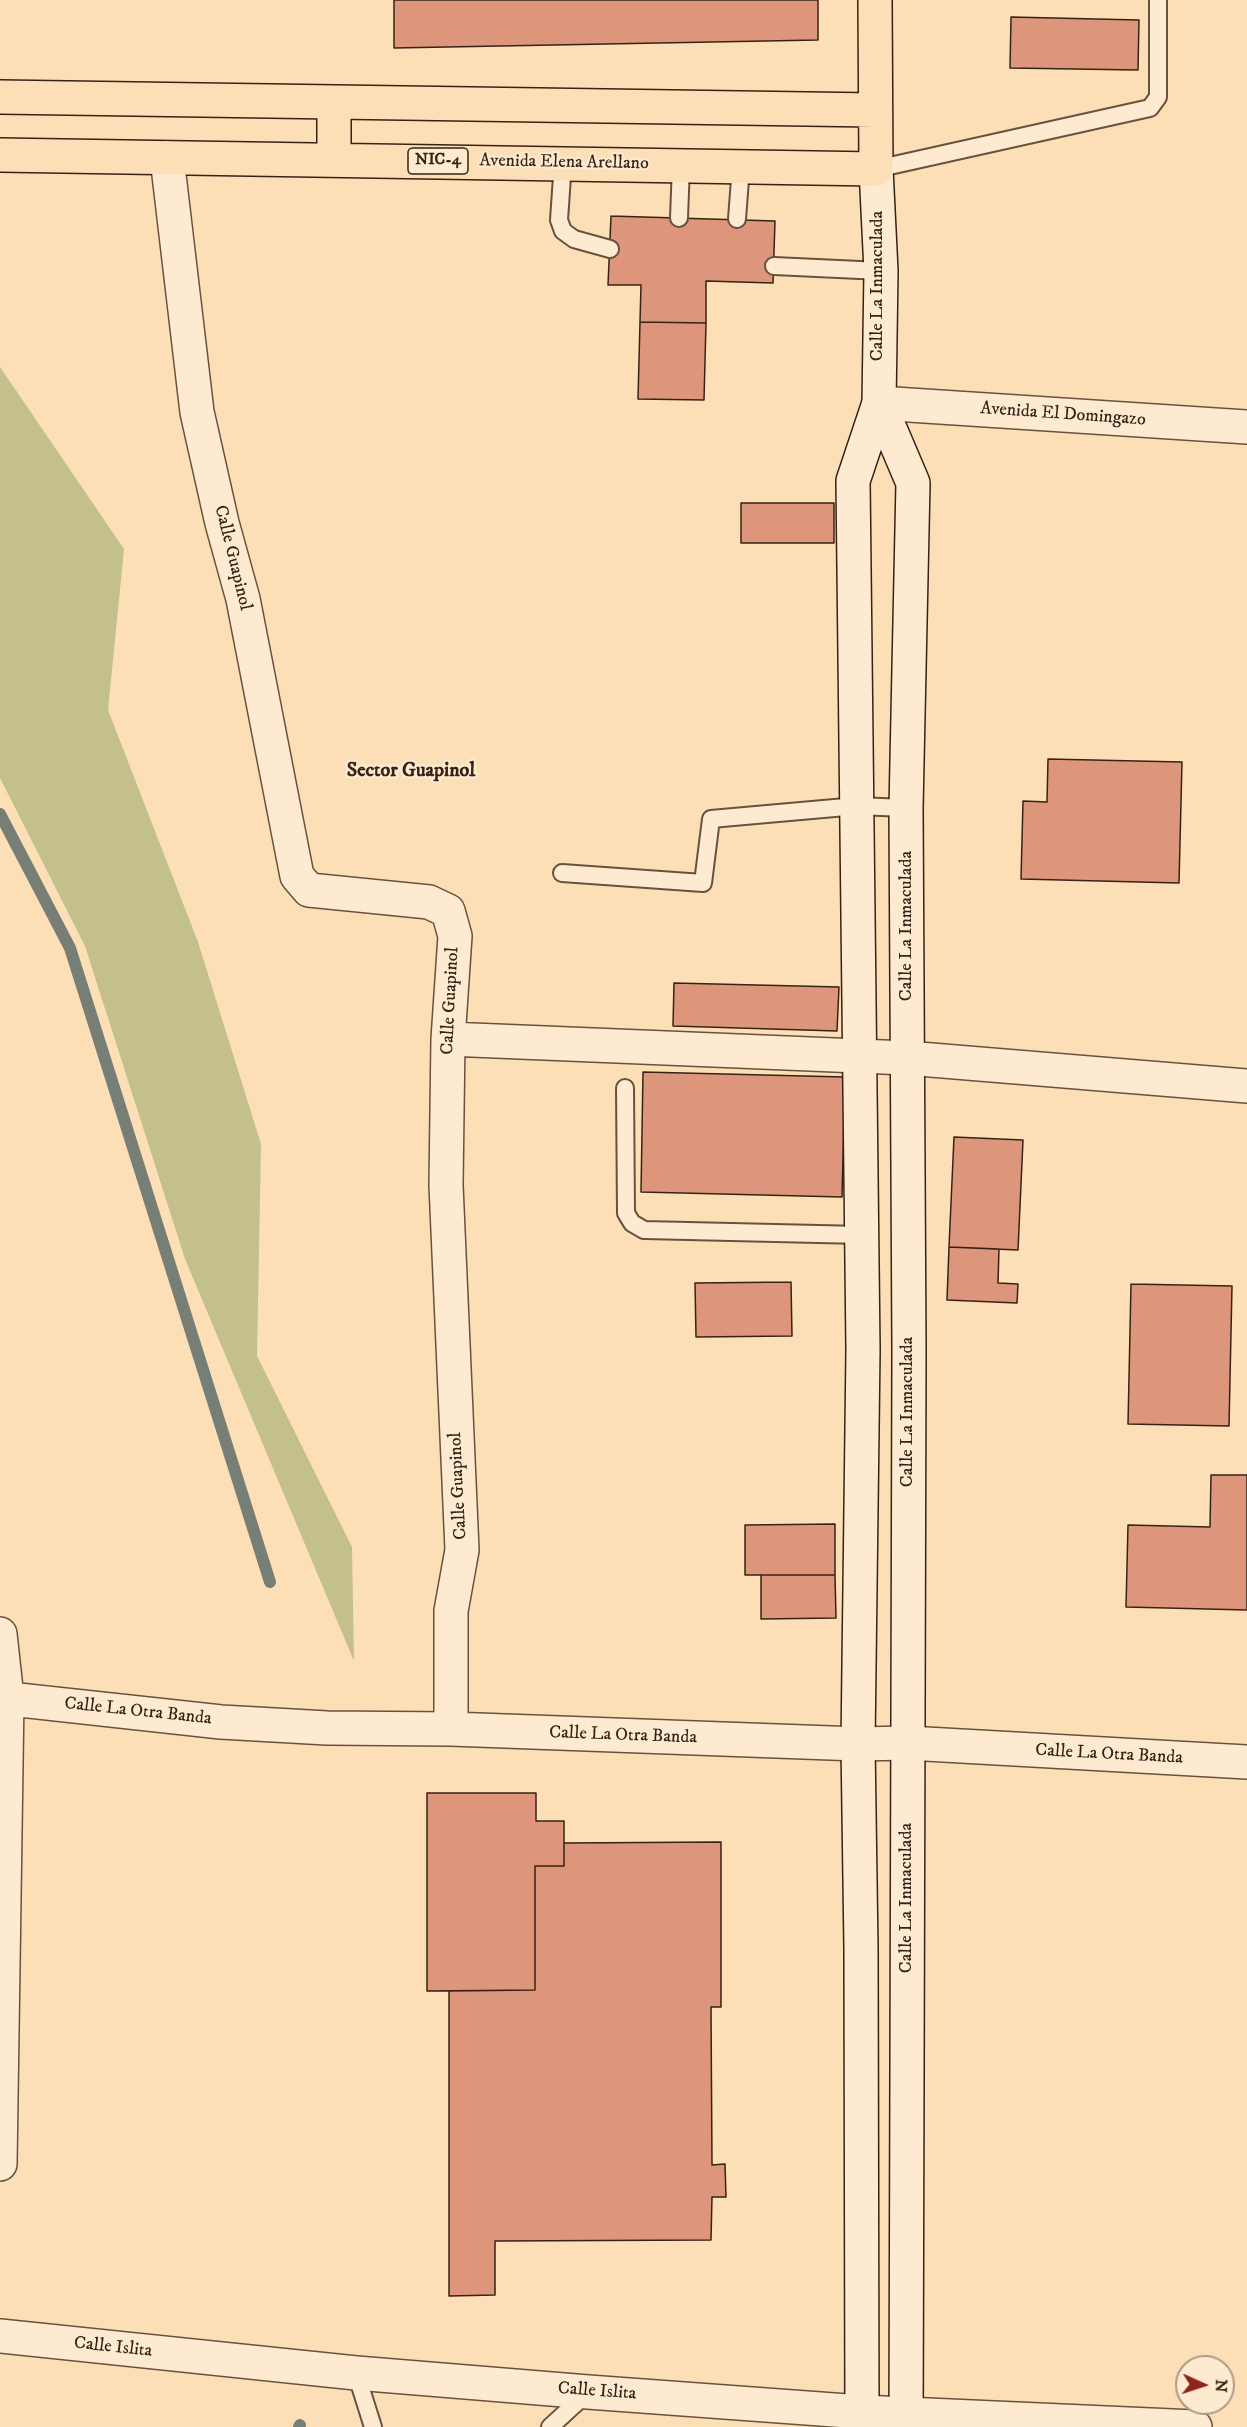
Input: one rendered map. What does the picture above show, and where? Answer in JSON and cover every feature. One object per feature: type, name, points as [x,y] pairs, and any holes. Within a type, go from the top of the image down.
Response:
[{"type":"highway","points":[[875,0],[876,169]]},
{"type":"highway","points":[[0,98],[874,110]]},
{"type":"highway","points":[[334,103],[334,160]]},
{"type":"highway","name":"Avenida Elena Arellano","points":[[0,155],[563,162],[876,169]]},
{"type":"street","name":"Calle Guapinol","points":[[167,158],[198,412],[222,523],[243,599],[297,876],[309,890],[429,902],[448,911],[456,936],[448,1039],[446,1185],[462,1550],[451,1611],[451,1729]]},
{"type":"street","name":"Calle La Inmaculada","points":[[862,2420],[858,1744],[863,1350],[853,481],[879,403],[881,271],[876,169]]},
{"type":"street","name":"Calle La Inmaculada","points":[[879,403],[913,483],[906,808],[909,1351],[906,2421]]},
{"type":"street","name":"Avenida El Domingazo","points":[[879,403],[1247,427]]},
{"type":"street","points":[[448,1039],[908,1058],[1247,1086]]},
{"type":"street","points":[[863,1350],[909,1351]]},
{"type":"street","points":[[0,1634],[4,1698],[0,2164]]},
{"type":"street","name":"Calle La Otra Banda","points":[[4,1698],[220,1722],[327,1728],[451,1729],[858,1744],[908,1743],[1247,1762]]},
{"type":"street","points":[[861,2228],[906,2228]]},
{"type":"street","name":"Calle Islita","points":[[0,2336],[356,2373],[588,2392],[862,2420],[1195,2427]]},
{"type":"lane","points":[[876,169],[1150,108],[1158,97],[1158,0]]},
{"type":"lane","points":[[563,162],[559,220],[562,231],[574,239],[610,249]]},
{"type":"lane","points":[[678,218],[681,165]]},
{"type":"lane","points":[[737,219],[741,166]]},
{"type":"lane","points":[[774,266],[881,271]]},
{"type":"lane","points":[[562,873],[703,883],[711,819],[857,806],[906,808]]},
{"type":"lane","points":[[625,1088],[626,1213],[632,1223],[644,1230],[862,1235]]},
{"type":"lane","points":[[356,2373],[373,2427]]},
{"type":"lane","points":[[550,2427],[588,2392]]},
{"type":"shaded area","points":[[0,367],[124,549],[108,710],[198,942],[261,1144],[257,1356],[352,1547],[354,1661],[185,1259],[85,946],[0,778]]},
{"type":"building","points":[[394,0],[818,0],[818,40],[394,48]]},
{"type":"building","points":[[1011,17],[1139,20],[1138,70],[1010,68]]},
{"type":"building","points":[[611,216],[775,221],[773,283],[706,281],[706,323],[640,322],[641,285],[608,285]]},
{"type":"building","points":[[640,322],[706,323],[704,400],[638,399]]},
{"type":"building","points":[[741,503],[834,503],[834,543],[741,543]]},
{"type":"building","points":[[1048,759],[1182,762],[1179,883],[1021,879],[1023,801],[1047,802]]},
{"type":"building","points":[[674,983],[839,987],[837,1031],[673,1026]]},
{"type":"building","points":[[643,1072],[845,1077],[842,1197],[641,1192]]},
{"type":"building","points":[[954,1137],[1023,1140],[1018,1250],[949,1247]]},
{"type":"building","points":[[949,1247],[999,1249],[998,1283],[1018,1284],[1017,1303],[947,1300]]},
{"type":"building","points":[[791,1282],[792,1336],[696,1337],[695,1283]]},
{"type":"building","points":[[1131,1284],[1232,1286],[1229,1426],[1128,1424]]},
{"type":"building","points":[[1211,1475],[1247,1475],[1247,1610],[1126,1607],[1128,1525],[1210,1527]]},
{"type":"building","points":[[835,1524],[835,1575],[745,1575],[745,1525]]},
{"type":"building","points":[[761,1575],[835,1575],[836,1618],[761,1619]]},
{"type":"building","points":[[427,1793],[536,1793],[536,1821],[564,1821],[564,1866],[535,1866],[535,1990],[427,1991]]},
{"type":"building","points":[[721,1842],[721,2007],[711,2007],[712,2165],[725,2164],[726,2197],[712,2197],[711,2240],[495,2241],[495,2295],[449,2296],[449,1991],[535,1990],[535,1866],[564,1866],[564,1843]]},
{"type":"waterway","points":[[0,814],[70,948],[270,1582]]},
{"type":"district","name":"Sector Guapinol","points":[[411,772]]}]
